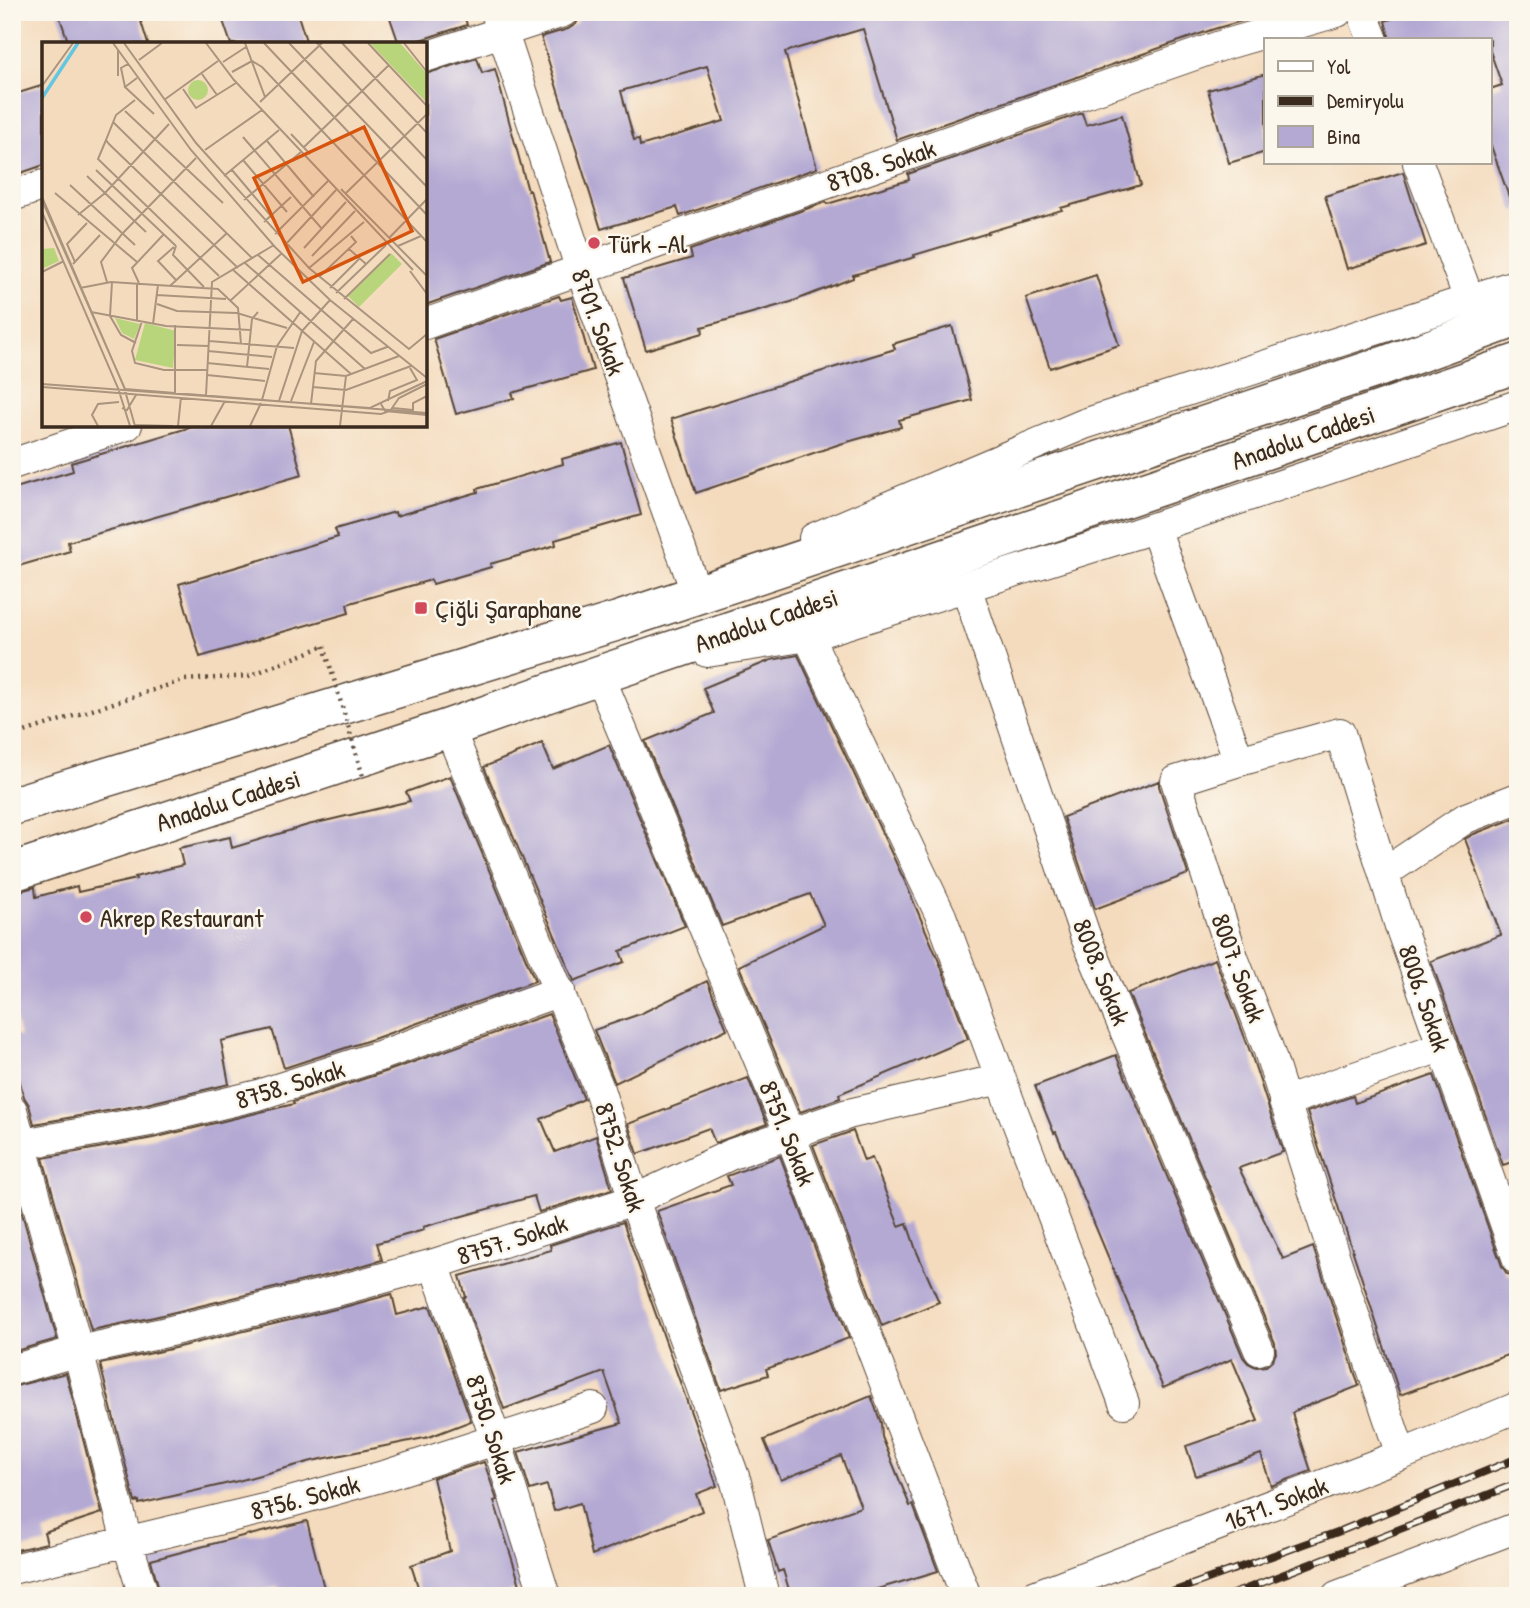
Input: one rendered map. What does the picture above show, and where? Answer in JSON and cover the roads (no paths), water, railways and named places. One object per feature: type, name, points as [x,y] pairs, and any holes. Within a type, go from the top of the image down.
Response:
[{"type":"highway","name":"Anadolu Caddesi","points":[[12,806],[618,621],[1386,365],[1518,317]]},
{"type":"highway","name":"Anadolu Caddesi","points":[[12,872],[449,728],[1518,363]]},
{"type":"street","points":[[427,56],[499,22],[563,12]]},
{"type":"street","name":"8708. Sokak","points":[[427,323],[1220,46],[1337,12]]},
{"type":"street","points":[[1362,12],[1372,38]]},
{"type":"street","name":"8701. Sokak","points":[[499,22],[581,270],[695,589]]},
{"type":"street","points":[[1418,164],[1469,299]]},
{"type":"street","points":[[12,196],[42,186]]},
{"type":"street","points":[[618,621],[1084,424],[1518,284]]},
{"type":"street","points":[[617,670],[808,636],[1155,528],[1518,405]]},
{"type":"street","points":[[12,464],[121,427]]},
{"type":"street","points":[[1155,528],[1239,761]]},
{"type":"street","name":"8008. Sokak","points":[[966,586],[1085,935],[1259,1350]]},
{"type":"street","points":[[808,636],[941,916],[1124,1403]]},
{"type":"street","name":"8751. Sokak","points":[[617,670],[966,1596]]},
{"type":"street","name":"8752. Sokak","points":[[449,728],[598,1086],[634,1200],[736,1482],[764,1596]]},
{"type":"street","name":"8006. Sokak","points":[[1239,761],[1340,733],[1400,926],[1518,1260]]},
{"type":"street","name":"8007. Sokak","points":[[1239,761],[1176,780],[1234,960],[1268,1048],[1401,1455]]},
{"type":"street","points":[[1384,873],[1466,818],[1518,798]]},
{"type":"street","name":"8758. Sokak","points":[[17,1146],[150,1121],[258,1095],[382,1055],[560,991]]},
{"type":"street","points":[[1284,1102],[1443,1046]]},
{"type":"street","name":"8757. Sokak","points":[[12,1370],[78,1351],[340,1290],[434,1264],[634,1200],[732,1154],[848,1114],[1001,1079]]},
{"type":"street","points":[[12,1110],[17,1146],[78,1351],[127,1541],[144,1596]]},
{"type":"street","name":"8750. Sokak","points":[[434,1264],[496,1440],[545,1596]]},
{"type":"street","name":"8756. Sokak","points":[[12,1569],[276,1506],[387,1475],[593,1408]]},
{"type":"street","name":"1671. Sokak","points":[[1034,1596],[1518,1408]]},
{"type":"street","points":[[1337,1596],[1518,1527]]},
{"type":"railway","points":[[1161,1596],[1343,1530],[1518,1458]]},
{"type":"railway","points":[[1228,1596],[1518,1483]]},
{"type":"place","name":"Türk -Al","points":[[594,243]]},
{"type":"place","name":"Çiğli Şaraphane","points":[[421,608]]},
{"type":"place","name":"Akrep Restaurant","points":[[86,917]]}]
